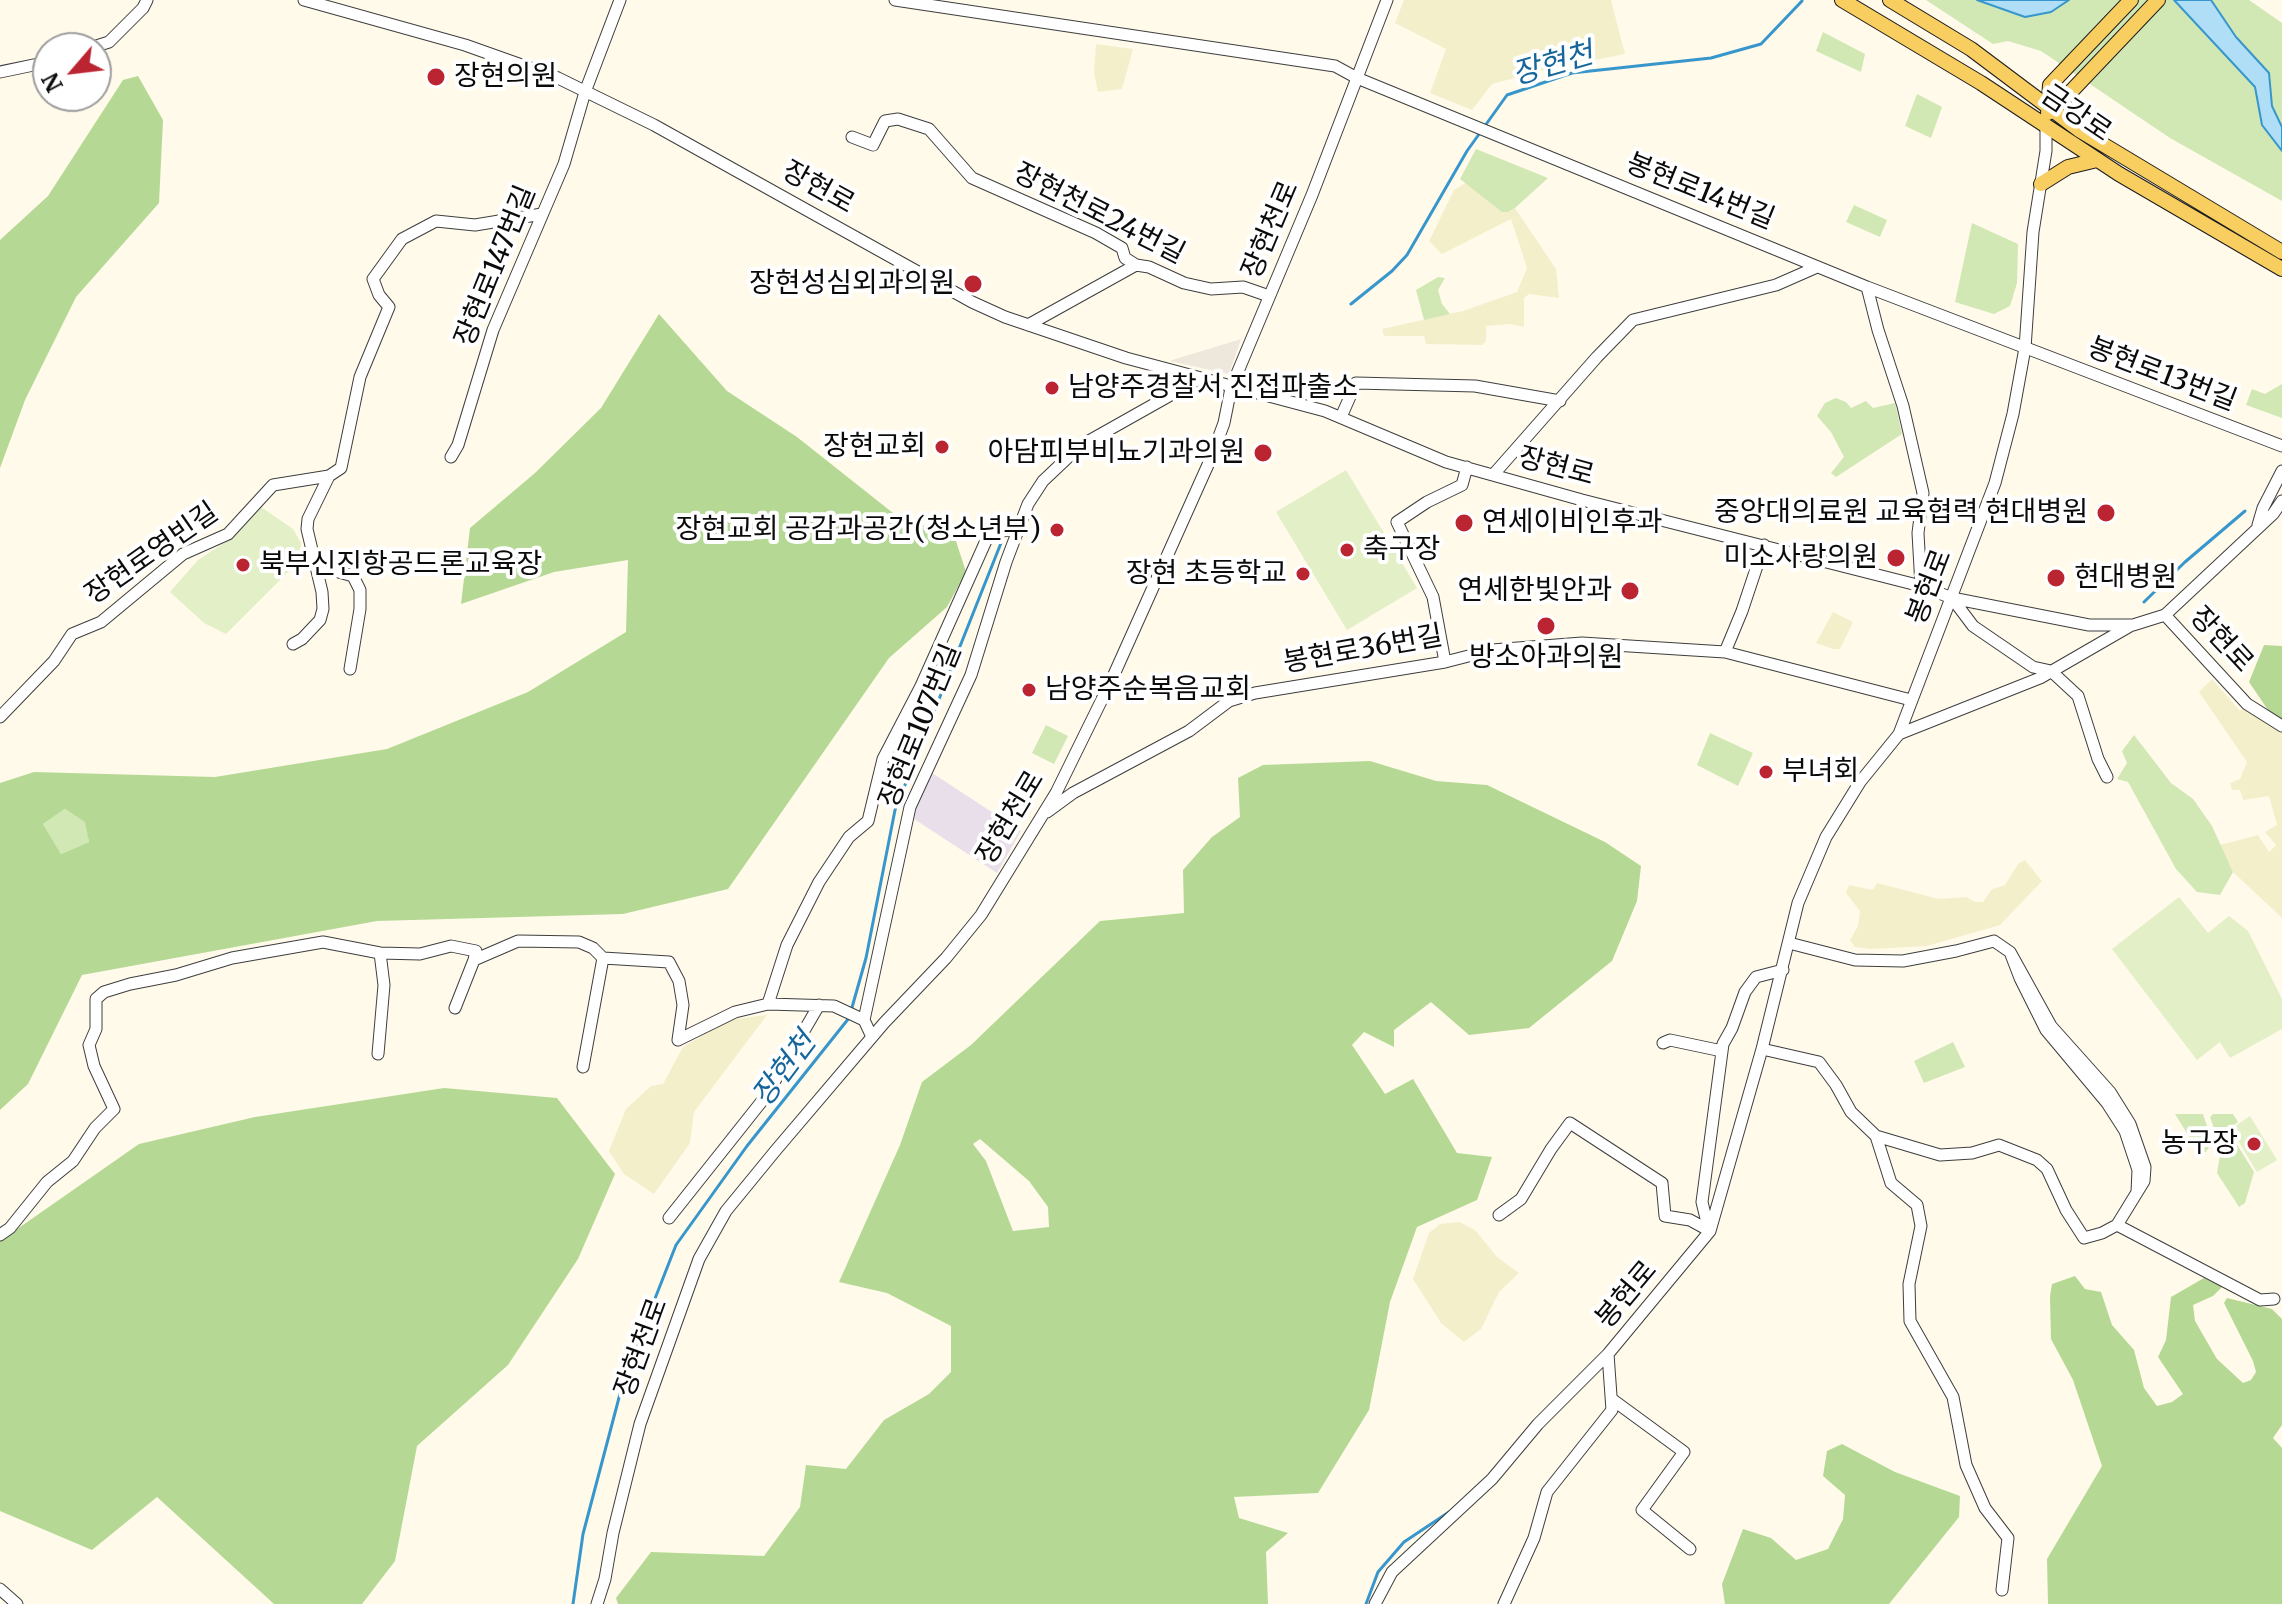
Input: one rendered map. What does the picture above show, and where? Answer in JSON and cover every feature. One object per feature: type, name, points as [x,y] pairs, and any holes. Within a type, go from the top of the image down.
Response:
[{"type":"main road","name":"금강로","points":[[1842,0],[1900,33],[2097,160],[2282,269]]},
{"type":"main road","name":"금강로","points":[[1890,0],[1971,49],[2079,130],[2282,252]]},
{"type":"main road","points":[[2046,125],[2048,88],[2131,0]]},
{"type":"main road","points":[[2049,107],[2063,100],[2158,0]]},
{"type":"main road","points":[[2041,184],[2068,167],[2097,160]]},
{"type":"street","points":[[112,39],[147,0]]},
{"type":"street","name":"장현로","points":[[304,0],[465,45],[558,78],[654,125],[972,302],[1028,325],[1126,358],[1341,417],[1446,462],[1582,500],[1921,586],[1952,598],[2089,625],[2133,625],[2165,615],[2258,526],[2278,514],[2282,501]]},
{"type":"street","points":[[585,92],[620,0]]},
{"type":"street","name":"봉현로14번길","points":[[895,0],[1335,66],[1357,78],[1817,267],[2025,348]]},
{"type":"street","name":"장현천로","points":[[597,1604],[640,1424],[699,1259],[726,1211],[872,1037],[946,958],[981,915],[1059,788],[1112,679],[1211,458],[1224,423],[1231,388],[1387,0]]},
{"type":"street","points":[[0,72],[32,65]]},
{"type":"street","name":"장현로147번길","points":[[451,457],[458,445],[493,330],[564,164],[585,92]]},
{"type":"street","name":"장현천로24번길","points":[[852,137],[873,145],[885,121],[898,119],[929,129],[972,178],[1096,233],[1122,248],[1125,258],[1136,265],[1149,267],[1184,283],[1211,289],[1243,287],[1269,296]]},
{"type":"street","name":"봉현로","points":[[1375,1604],[1392,1572],[1492,1479],[1538,1424],[1608,1354],[1710,1231],[1762,1049],[1798,903],[1826,837],[1860,782],[1899,734],[1995,483],[2013,414],[2025,348],[2033,232],[2046,151],[2046,125]]},
{"type":"street","points":[[293,644],[320,620],[323,609],[317,566],[307,529],[308,519],[329,476],[341,468],[360,377],[389,307],[379,295],[373,279],[402,239],[436,221],[475,225],[542,214]]},
{"type":"street","points":[[1028,325],[1136,265]]},
{"type":"street","points":[[1493,475],[1633,320],[1776,285],[1817,267]]},
{"type":"street","points":[[1867,287],[1903,406],[1923,493],[1918,533],[1921,586]]},
{"type":"street","name":"봉현로13번길","points":[[2025,348],[2282,446]]},
{"type":"street","name":"장현로107번길","points":[[861,1018],[910,807],[971,675],[1028,504],[1043,481],[1080,446],[1199,379]]},
{"type":"street","points":[[1341,417],[1356,383],[1475,386],[1560,401]]},
{"type":"street","points":[[1445,662],[1433,597],[1397,522],[1427,502],[1462,485],[1467,467]]},
{"type":"street","points":[[2258,526],[2263,508],[2282,471]]},
{"type":"street","name":"장현로영빈길","points":[[0,717],[54,661],[72,634],[101,622],[183,554],[228,534],[273,485],[329,476]]},
{"type":"street","name":"장현로107번길","points":[[768,1004],[787,945],[819,882],[849,837],[868,821],[883,759],[921,686],[989,534],[1018,528]]},
{"type":"street","points":[[1725,652],[1764,545]]},
{"type":"street","points":[[317,566],[353,576],[360,590],[350,669]]},
{"type":"street","points":[[1952,598],[1973,626],[2033,667],[2051,671],[2078,696],[2098,759],[2107,777]]},
{"type":"street","name":"장현로","points":[[2165,615],[2247,704],[2282,726]]},
{"type":"street","points":[[1899,734],[2051,671],[2133,625]]},
{"type":"street","name":"봉현로36번길","points":[[1043,815],[1070,795],[1189,731],[1229,701],[1255,693],[1445,662],[1492,650],[1557,644],[1651,646],[1725,652],[1911,700]]},
{"type":"street","points":[[1059,788],[1070,795]]},
{"type":"street","points":[[474,960],[518,941],[579,942],[593,948],[603,958],[669,962],[679,981],[683,1005],[678,1040],[735,1012],[768,1004],[834,1006],[861,1018],[872,1037]]},
{"type":"street","points":[[1762,1049],[1819,1062],[1851,1112],[1876,1136],[1940,1155],[1972,1153],[1999,1145],[2037,1160],[2047,1169],[2066,1210],[2084,1238],[2117,1225],[2144,1181],[2145,1167],[2130,1124],[2110,1092],[2051,1026],[2010,952],[1994,941],[1903,961],[1855,960],[1789,943]]},
{"type":"street","points":[[0,1235],[10,1228],[47,1182],[73,1161],[95,1128],[114,1109],[94,1066],[89,1045],[96,1029],[96,999],[104,992],[232,958],[323,942],[380,953],[420,954],[451,946],[476,951],[455,1008]]},
{"type":"street","points":[[378,1054],[384,985],[380,953]]},
{"type":"street","points":[[583,1067],[603,958]]},
{"type":"street","points":[[1710,1231],[1702,1202],[1722,1051],[1745,992],[1756,977],[1783,970]]},
{"type":"street","points":[[669,1218],[766,1096],[819,1005]]},
{"type":"street","points":[[1663,1043],[1670,1040],[1722,1051]]},
{"type":"street","points":[[1499,1215],[1521,1199],[1570,1123],[1662,1183],[1665,1216],[1690,1220],[1710,1231]]},
{"type":"street","points":[[1876,1136],[1891,1183],[1917,1205],[1921,1226],[1909,1284],[1910,1321],[1953,1397],[1966,1465],[1985,1508],[2008,1538],[2002,1590]]},
{"type":"street","points":[[2117,1225],[2260,1300],[2274,1299]]},
{"type":"street","points":[[1504,1604],[1534,1538],[1547,1492],[1612,1410],[1608,1354]]},
{"type":"street","points":[[1613,1400],[1684,1452],[1642,1510],[1690,1549]]},
{"type":"street","points":[[0,1589],[17,1604]]},
{"type":"shaded area","points":[[1404,0],[1611,0],[1625,54],[1492,84],[1472,110],[1430,93],[1446,49],[1395,23]]},
{"type":"shaded area","points":[[1096,44],[1133,49],[1122,89],[1098,92],[1094,73]]},
{"type":"shaded area","points":[[1467,182],[1508,212],[1515,208],[1556,269],[1559,298],[1529,294],[1524,298],[1524,327],[1510,324],[1486,326],[1486,341],[1482,345],[1426,344],[1424,336],[1384,336],[1382,329],[1463,311],[1517,292],[1527,268],[1511,219],[1442,254],[1429,241],[1454,190]]},
{"type":"shaded area","points":[[1241,339],[1229,374],[1169,361]]},
{"type":"shaded area","points":[[1833,612],[1853,622],[1840,649],[1816,643]]},
{"type":"shaded area","points":[[2212,679],[2240,711],[2243,707],[2282,731],[2282,918],[2233,872],[2220,845],[2258,835],[2269,852],[2276,845],[2265,832],[2277,825],[2269,796],[2243,800],[2240,790],[2232,790],[2230,783],[2240,779],[2247,762],[2199,692]]},
{"type":"shaded area","points":[[929,771],[1021,831],[997,873],[914,819],[918,793]]},
{"type":"shaded area","points":[[2025,860],[2042,881],[2000,925],[1927,946],[1872,949],[1855,947],[1850,940],[1858,926],[1860,911],[1846,893],[1849,885],[1873,890],[1877,883],[1939,899],[1966,897],[1983,902],[1992,889],[2005,885],[2018,864]]},
{"type":"shaded area","points":[[767,1015],[694,1112],[690,1143],[654,1194],[624,1174],[609,1151],[626,1109],[651,1086],[663,1084],[683,1047],[729,1020]]},
{"type":"shaded area","points":[[1459,1222],[1475,1230],[1497,1257],[1519,1273],[1499,1292],[1481,1329],[1464,1342],[1441,1323],[1413,1279],[1429,1233],[1440,1224]]},
{"type":"green space","points":[[1926,0],[1977,0],[2025,17],[2051,12],[2069,0],[2174,0],[2255,87],[2262,125],[2282,151],[2282,201],[2170,138],[2041,51],[2008,41],[1993,44]]},
{"type":"green space","points":[[2211,0],[2249,0],[2282,23],[2282,127],[2272,106],[2269,73],[2236,37]]},
{"type":"green space","points":[[1823,32],[1865,54],[1861,72],[1816,51]]},
{"type":"green space","points":[[138,76],[163,120],[159,203],[76,297],[25,400],[0,468],[0,240],[48,196],[102,112],[112,112],[112,97],[123,80]]},
{"type":"green space","points":[[1917,94],[1942,107],[1931,138],[1905,126]]},
{"type":"green space","points":[[1476,149],[1548,178],[1515,208],[1502,212],[1460,179]]},
{"type":"green space","points":[[1854,205],[1887,220],[1880,237],[1846,222]]},
{"type":"green space","points":[[1972,223],[2018,244],[2017,283],[2010,306],[1994,314],[1955,302]]},
{"type":"green space","points":[[1438,277],[1445,278],[1438,290],[1442,304],[1450,314],[1424,320],[1416,290]]},
{"type":"green space","points":[[659,314],[727,391],[797,437],[893,513],[955,538],[966,572],[947,607],[889,658],[728,889],[623,914],[377,921],[82,975],[28,1084],[0,1110],[0,783],[34,772],[215,777],[387,749],[528,692],[626,632],[628,560],[554,572],[461,604],[470,528],[535,473],[601,408]],"holes":[[[65,809],[85,822],[89,842],[61,854],[43,824]]]},
{"type":"green space","points":[[2282,384],[2282,418],[2246,405],[2252,389],[2265,394]]},
{"type":"green space","points":[[1836,398],[1851,408],[1866,401],[1873,408],[1895,403],[1902,434],[1836,477],[1831,473],[1844,457],[1831,432],[1817,416],[1825,403]]},
{"type":"green space","name":"축구장","points":[[1346,470],[1417,588],[1347,630],[1276,512]]},
{"type":"green space","name":"북부신진항공드론교육장","points":[[261,507],[293,529],[301,543],[300,552],[289,571],[226,634],[204,623],[170,592],[198,560],[230,539]]},
{"type":"green space","points":[[2264,645],[2282,646],[2282,719],[2268,710],[2249,682]]},
{"type":"green space","points":[[1046,725],[1068,736],[1054,764],[1032,753]]},
{"type":"green space","points":[[1710,733],[1753,753],[1738,786],[1697,765]]},
{"type":"green space","points":[[2134,735],[2171,783],[2193,799],[2212,826],[2233,872],[2220,895],[2197,892],[2176,869],[2128,782],[2117,779],[2127,763],[2122,751]]},
{"type":"green space","points":[[1370,761],[1436,781],[1487,785],[1605,842],[1641,866],[1637,901],[1612,961],[1529,1028],[1469,1035],[1431,1002],[1394,1030],[1394,1047],[1364,1032],[1352,1045],[1385,1094],[1413,1079],[1457,1153],[1492,1157],[1477,1200],[1417,1227],[1390,1302],[1369,1410],[1318,1493],[1234,1497],[1239,1518],[1288,1533],[1266,1552],[1268,1604],[618,1604],[616,1598],[651,1552],[764,1556],[800,1507],[806,1465],[846,1469],[884,1420],[929,1394],[951,1372],[951,1326],[887,1293],[839,1282],[900,1145],[922,1082],[971,1045],[1100,921],[1184,913],[1183,870],[1212,837],[1240,817],[1238,778],[1263,765]],"holes":[[[980,1139],[1029,1181],[1048,1207],[1049,1227],[1013,1231],[986,1161],[973,1144]]]},
{"type":"green space","points":[[65,809],[86,822],[89,842],[61,854],[43,824]]},
{"type":"green space","points":[[2179,897],[2208,933],[2229,916],[2248,931],[2282,999],[2282,1029],[2230,1058],[2220,1042],[2197,1060],[2112,949]]},
{"type":"green space","points":[[1953,1042],[1965,1067],[1924,1083],[1914,1061]]},
{"type":"green space","points":[[444,1088],[557,1098],[615,1174],[578,1259],[508,1365],[417,1446],[395,1561],[362,1604],[274,1604],[157,1497],[92,1550],[0,1511],[0,1241],[139,1144],[255,1117]]},
{"type":"green space","points":[[2175,1114],[2203,1114],[2211,1138],[2206,1152],[2200,1152],[2195,1146]]},
{"type":"green space","points":[[2213,1114],[2233,1114],[2238,1122],[2228,1130],[2254,1172],[2245,1203],[2239,1207],[2217,1173],[2221,1148],[2210,1117]]},
{"type":"green space","name":"농구장","points":[[2250,1116],[2277,1160],[2257,1172],[2231,1129]]},
{"type":"green space","points":[[2075,1276],[2085,1289],[2101,1292],[2112,1325],[2134,1350],[2144,1388],[2157,1406],[2172,1402],[2183,1394],[2158,1357],[2166,1340],[2171,1297],[2204,1278],[2222,1287],[2213,1296],[2193,1305],[2195,1321],[2217,1359],[2243,1383],[2251,1380],[2256,1372],[2224,1303],[2227,1298],[2272,1309],[2282,1319],[2282,1425],[2273,1438],[2282,1448],[2282,1604],[2048,1604],[2047,1559],[2102,1466],[2073,1380],[2051,1339],[2052,1284]]},
{"type":"green space","points":[[1842,1444],[1895,1472],[1960,1496],[1959,1517],[1889,1604],[1725,1604],[1722,1584],[1743,1529],[1771,1538],[1796,1560],[1828,1549],[1843,1519],[1845,1495],[1823,1476],[1827,1451]]},
{"type":"water","points":[[1977,0],[2069,0],[2051,12],[2025,17]]},
{"type":"water","points":[[2174,0],[2211,0],[2236,37],[2269,73],[2272,106],[2282,127],[2282,151],[2262,125],[2255,87]]},
{"type":"waterway","name":"장현천","points":[[1351,304],[1407,255],[1467,151],[1507,95],[1572,73],[1711,58],[1761,44],[1802,1]]},
{"type":"waterway","points":[[2144,602],[2245,511]]},
{"type":"waterway","name":"장현천","points":[[851,1011],[866,958],[895,810],[1001,543]]},
{"type":"waterway","name":"장현천","points":[[573,1604],[583,1534],[625,1375],[676,1245],[747,1146],[849,1018]]},
{"type":"waterway","points":[[1366,1604],[1378,1572],[1404,1542],[1449,1512]]},
{"type":"place","name":"장현의원","points":[[436,77]]},
{"type":"place","name":"장현성심외과의원","points":[[973,284]]},
{"type":"place","name":"남양주경찰서 진접파출소","points":[[1052,388]]},
{"type":"place","name":"장현교회","points":[[942,447]]},
{"type":"place","name":"아담피부비뇨기과의원","points":[[1263,453]]},
{"type":"place","name":"중앙대의료원 교육협력 현대병원","points":[[2106,513]]},
{"type":"place","name":"연세이비인후과","points":[[1464,523]]},
{"type":"place","name":"장현교회 공감과공간(청소년부)","points":[[1057,530]]},
{"type":"place","name":"축구장","points":[[1347,550]]},
{"type":"place","name":"미소사랑의원","points":[[1896,558]]},
{"type":"place","name":"북부신진항공드론교육장","points":[[243,565]]},
{"type":"place","name":"장현 초등학교","points":[[1303,574]]},
{"type":"place","name":"현대병원","points":[[2056,578]]},
{"type":"place","name":"연세한빛안과","points":[[1630,591]]},
{"type":"place","name":"방소아과의원","points":[[1546,626]]},
{"type":"place","name":"남양주순복음교회","points":[[1029,690]]},
{"type":"place","name":"부녀회","points":[[1766,772]]},
{"type":"place","name":"농구장","points":[[2254,1144]]}]
